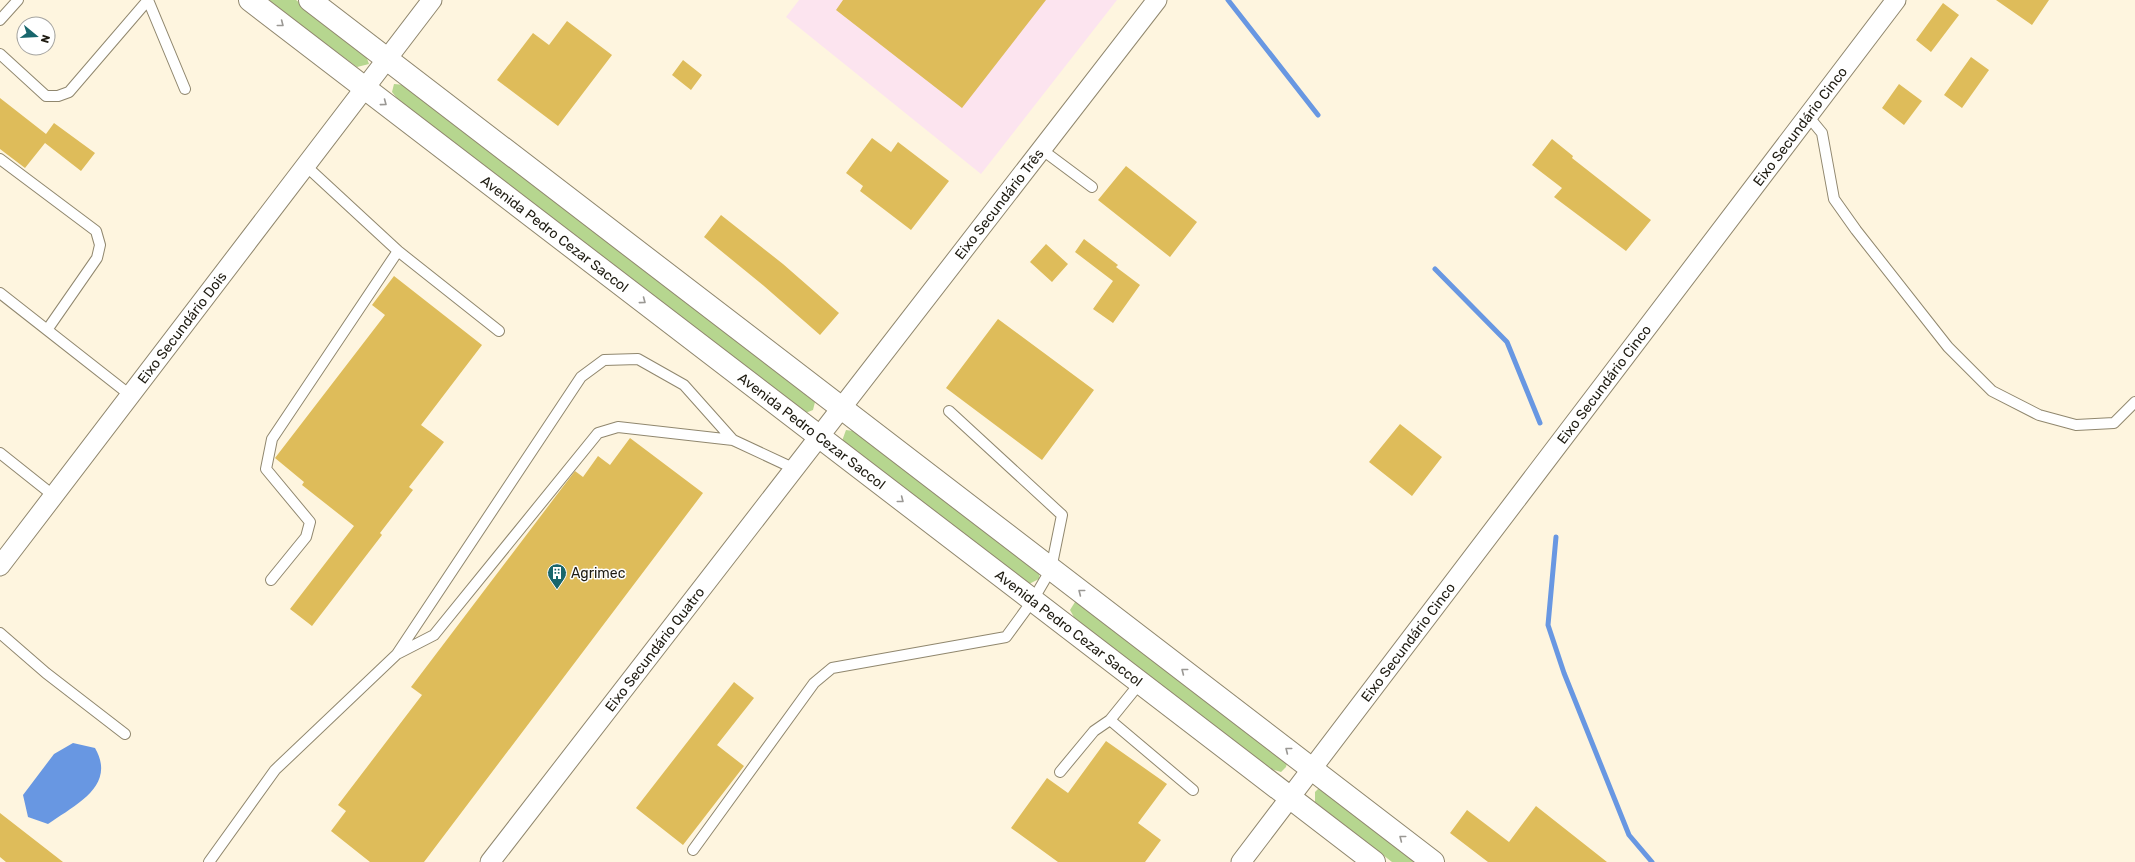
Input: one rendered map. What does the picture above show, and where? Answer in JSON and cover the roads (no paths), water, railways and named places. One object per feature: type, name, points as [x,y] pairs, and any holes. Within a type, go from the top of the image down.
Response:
[{"type":"street","name":"Avenida Pedro Cezar Saccol","points":[[250,0],[1374,862]]},
{"type":"street","points":[[310,0],[1433,862]]},
{"type":"street","name":"Eixo Secundário Dois","points":[[0,566],[432,0]]},
{"type":"street","name":"Eixo Secundário Três","points":[[818,436],[1157,0]]},
{"type":"street","name":"Eixo Secundário Cinco","points":[[1241,862],[1896,0]]},
{"type":"street","name":"Eixo Secundário Quatro","points":[[490,862],[818,436]]},
{"type":"lane","points":[[0,20],[18,0]]},
{"type":"lane","points":[[0,54],[46,96],[58,96],[70,92],[148,0],[185,88]]},
{"type":"lane","points":[[1808,116],[1822,133],[1834,199],[1856,230],[1948,347],[1992,391],[2039,415],[2076,425],[2114,423],[2135,402]]},
{"type":"lane","points":[[1041,149],[1092,187]]},
{"type":"lane","points":[[0,159],[96,231],[100,245],[97,258],[48,330]]},
{"type":"lane","points":[[306,166],[398,251],[499,331]]},
{"type":"lane","points":[[271,580],[306,537],[310,522],[266,468],[272,439],[398,251]]},
{"type":"lane","points":[[0,293],[130,395]]},
{"type":"lane","points":[[209,862],[275,770],[397,654],[582,377],[604,360],[638,359],[684,384],[733,440]]},
{"type":"lane","points":[[692,850],[814,683],[832,668],[1006,638],[1033,600],[1051,569],[1062,514],[949,411]]},
{"type":"lane","points":[[397,654],[434,635],[598,433],[618,426],[733,440],[793,468]]},
{"type":"lane","points":[[0,453],[54,496]]},
{"type":"lane","points":[[0,633],[46,673],[124,734]]},
{"type":"lane","points":[[1060,772],[1094,731],[1110,720],[1140,683]]},
{"type":"lane","points":[[1110,720],[1193,790]]},
{"type":"water","points":[[73,743],[95,748],[100,761],[101,773],[97,784],[81,802],[48,824],[28,817],[23,795],[54,754]]},
{"type":"waterway","points":[[1228,0],[1318,115]]},
{"type":"waterway","points":[[1435,269],[1507,342],[1540,423]]},
{"type":"waterway","points":[[1556,537],[1548,625],[1564,673],[1629,835],[1652,862]]},
{"type":"place","name":"Agrimec","points":[[557,590]]}]
